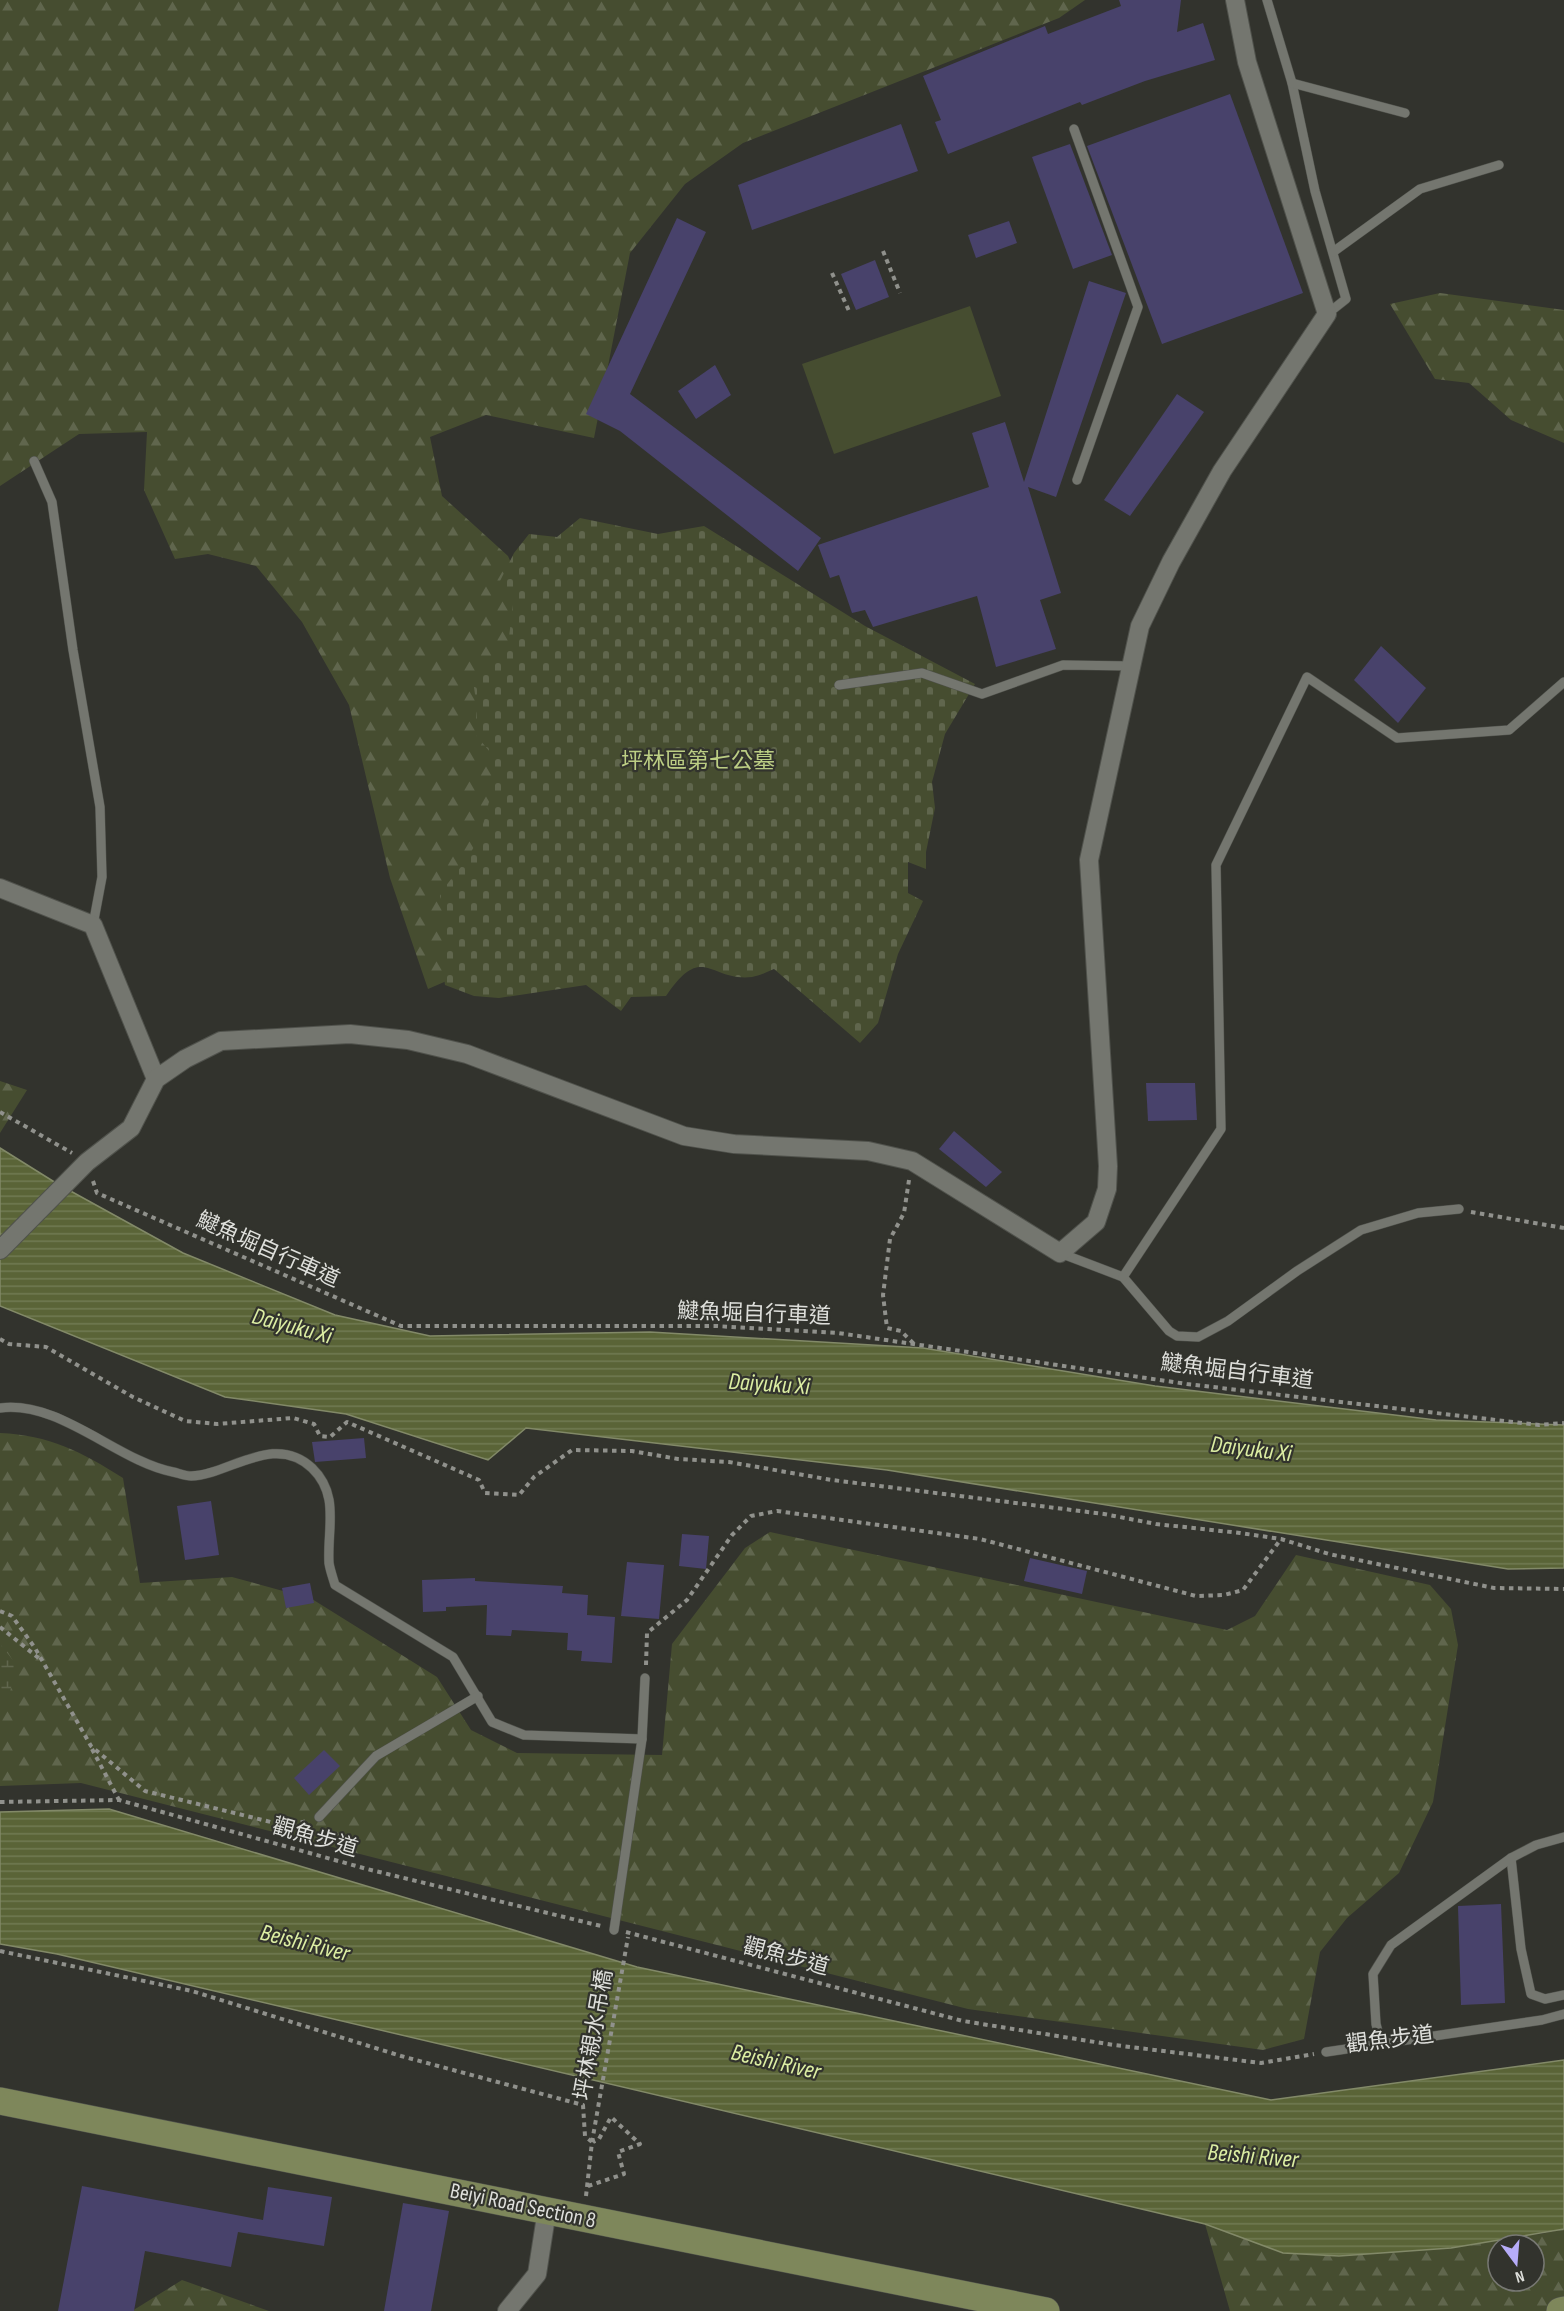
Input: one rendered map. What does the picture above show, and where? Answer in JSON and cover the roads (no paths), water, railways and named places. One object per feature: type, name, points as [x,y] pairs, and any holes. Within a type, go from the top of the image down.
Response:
[{"type":"main road","name":"Beiyi Road Section 8","points":[[0,2101],[1046,2311]]},
{"type":"main road","points":[[1560,2311],[1564,2310]]},
{"type":"street","points":[[0,1250],[87,1162],[131,1128],[156,1079],[185,1059],[221,1041],[350,1034],[385,1038],[466,1054],[684,1136],[734,1144],[868,1151],[912,1161],[1060,1253],[1096,1222],[1107,1189],[1089,860],[1140,626],[1171,562],[1222,471],[1327,314],[1247,62],[1235,0]]},
{"type":"street","points":[[0,888],[93,925],[156,1079]]},
{"type":"street","points":[[507,2311],[537,2274],[547,2210]]},
{"type":"lane","points":[[1267,0],[1292,83],[1315,191],[1346,299],[1327,314]]},
{"type":"lane","points":[[1292,83],[1405,113]]},
{"type":"lane","points":[[1074,129],[1138,307],[1077,480]]},
{"type":"lane","points":[[1333,252],[1420,189],[1499,165]]},
{"type":"lane","points":[[34,460],[52,502],[73,650],[100,807],[102,877],[93,925]]},
{"type":"lane","points":[[839,686],[922,673],[982,694],[1063,665],[1132,666]]},
{"type":"lane","points":[[1123,1277],[1221,1129],[1216,865],[1307,677],[1397,738],[1509,730],[1564,682]]},
{"type":"lane","points":[[1060,1253],[1123,1277],[1169,1330],[1177,1336],[1198,1337],[1228,1321],[1297,1271],[1361,1230],[1418,1213],[1459,1209]]},
{"type":"lane","points":[[0,1408],[17,1406],[37,1412],[83,1429],[157,1469],[192,1476],[267,1454],[290,1455],[311,1467],[328,1488],[332,1525],[329,1564],[335,1585],[453,1657],[492,1722],[524,1735],[642,1739]]},
{"type":"lane","points":[[614,1930],[642,1739],[645,1678]]},
{"type":"lane","points":[[319,1817],[376,1756],[478,1696]]},
{"type":"lane","points":[[1381,2043],[1376,2024],[1373,1974],[1390,1945],[1511,1858],[1536,1845],[1564,1837]]},
{"type":"lane","points":[[1511,1858],[1521,1949],[1531,1994],[1545,1999],[1564,1995]]},
{"type":"lane","points":[[1326,2052],[1542,2020],[1564,2014]]},
{"type":"water","name":"Daiyuku Xi","points":[[0,1148],[56,1183],[183,1253],[335,1315],[430,1336],[650,1332],[923,1348],[1155,1386],[1436,1420],[1564,1425],[1564,1568],[1508,1569],[887,1470],[526,1428],[488,1460],[346,1414],[225,1397],[0,1306]]},
{"type":"water","name":"Beishi River","points":[[109,1809],[637,1967],[1271,2100],[1564,2060],[1564,2229],[1540,2233],[1486,2233],[1486,2242],[1451,2248],[1339,2256],[1283,2253],[1205,2224],[57,1954],[0,1944],[0,1812]]},
{"type":"park label","name":"坪林區第七公墓","points":[[698,761]]}]
